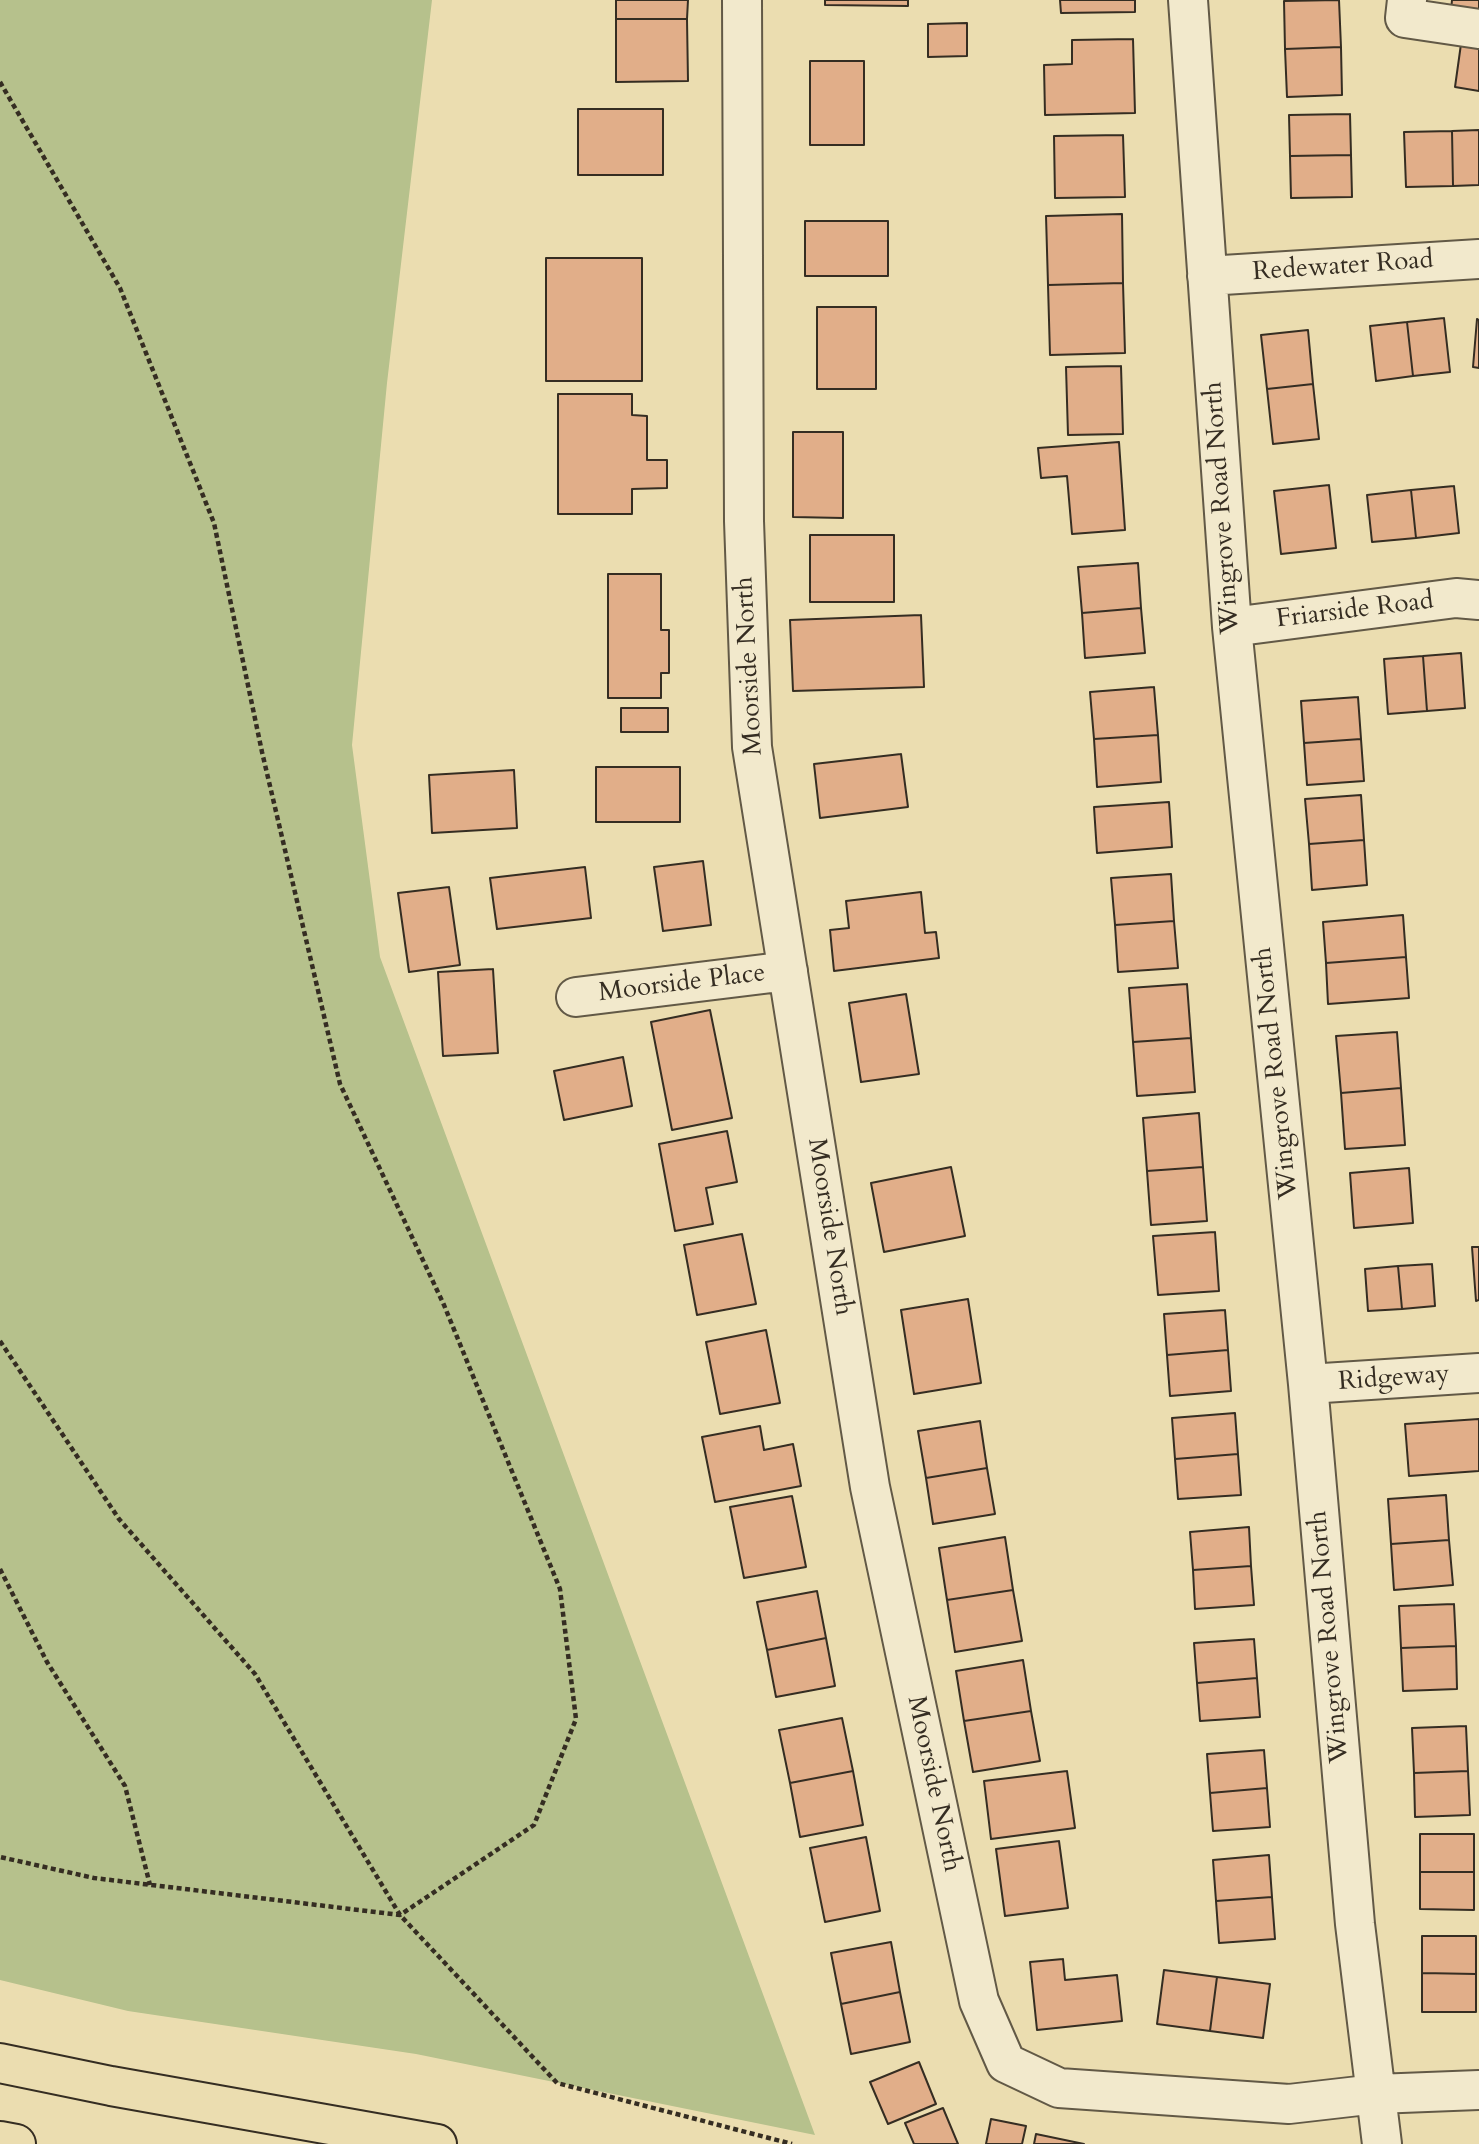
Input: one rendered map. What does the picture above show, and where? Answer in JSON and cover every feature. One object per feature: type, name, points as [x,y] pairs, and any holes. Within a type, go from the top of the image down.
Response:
[{"type":"highway","points":[[0,2063],[111,2086],[437,2144]]},
{"type":"highway","points":[[0,2141],[16,2144]]},
{"type":"street","name":"Moorside North","points":[[742,0],[744,521],[752,747],[870,1487],[979,2001],[1006,2063],[1059,2088],[1289,2104],[1376,2094],[1479,2090]]},
{"type":"street","name":"Wingrove Road North","points":[[1188,0],[1232,627],[1308,1384],[1355,1924],[1382,2144]]},
{"type":"street","points":[[1407,0],[1405,18],[1479,29]]},
{"type":"street","name":"Redewater Road","points":[[1207,276],[1479,258]]},
{"type":"street","name":"Friarside Road","points":[[1232,627],[1456,598],[1479,600]]},
{"type":"street","name":"Moorside Place","points":[[576,997],[789,971]]},
{"type":"street","name":"Ridgeway","points":[[1308,1384],[1479,1373]]},
{"type":"path","points":[[0,82],[120,288],[214,523],[262,752],[340,1084],[444,1305],[560,1589],[576,1719],[534,1825],[400,1915],[94,1878],[0,1857]]},
{"type":"path","points":[[0,1341],[119,1519],[255,1674],[400,1915],[557,2083],[792,2144]]},
{"type":"path","points":[[0,1569],[47,1662],[125,1786],[150,1885]]},
{"type":"green space","points":[[0,0],[432,0],[387,383],[352,745],[380,957],[815,2135],[416,2054],[128,2011],[0,1980]]},
{"type":"building","points":[[616,0],[688,0],[687,19],[616,19]]},
{"type":"building","points":[[825,0],[908,0],[908,6],[825,5]]},
{"type":"building","points":[[1060,0],[1135,0],[1135,12],[1061,13]]},
{"type":"building","points":[[1339,0],[1341,47],[1285,49],[1284,1]]},
{"type":"building","points":[[1452,0],[1479,0],[1479,14],[1451,11]]},
{"type":"building","points":[[616,19],[687,19],[688,81],[616,82]]},
{"type":"building","points":[[967,23],[967,56],[928,57],[928,24]]},
{"type":"building","points":[[1133,39],[1135,113],[1045,115],[1044,65],[1072,64],[1072,40]]},
{"type":"building","points":[[1461,44],[1479,46],[1479,91],[1455,87]]},
{"type":"building","points":[[1341,47],[1342,95],[1287,97],[1285,49]]},
{"type":"building","points":[[810,61],[864,61],[864,145],[810,145]]},
{"type":"building","points":[[578,109],[663,109],[663,175],[578,175]]},
{"type":"building","points":[[1350,114],[1351,155],[1290,156],[1289,115]]},
{"type":"building","points":[[1479,130],[1479,185],[1453,186],[1452,131]]},
{"type":"building","points":[[1452,131],[1453,186],[1406,187],[1404,132]]},
{"type":"building","points":[[1123,135],[1125,197],[1055,198],[1054,136]]},
{"type":"building","points":[[1351,155],[1352,197],[1291,198],[1290,156]]},
{"type":"building","points":[[1122,214],[1123,283],[1048,285],[1046,216]]},
{"type":"building","points":[[805,221],[888,221],[888,276],[805,276]]},
{"type":"building","points":[[546,258],[642,258],[642,381],[546,381]]},
{"type":"building","points":[[1123,283],[1125,353],[1050,355],[1048,285]]},
{"type":"building","points":[[817,307],[876,307],[876,389],[817,389]]},
{"type":"building","points":[[1444,318],[1450,372],[1413,376],[1407,322]]},
{"type":"building","points":[[1477,319],[1479,320],[1479,368],[1473,367]]},
{"type":"building","points":[[1407,322],[1413,376],[1376,381],[1370,326]]},
{"type":"building","points":[[1308,330],[1313,384],[1267,389],[1261,335]]},
{"type":"building","points":[[1121,366],[1123,434],[1068,435],[1066,367]]},
{"type":"building","points":[[1313,384],[1319,439],[1273,444],[1267,389]]},
{"type":"building","points":[[558,394],[632,394],[632,415],[647,416],[647,460],[667,460],[667,488],[632,489],[632,514],[558,514]]},
{"type":"building","points":[[793,432],[843,432],[843,518],[793,517]]},
{"type":"building","points":[[1119,442],[1125,530],[1072,534],[1067,476],[1041,478],[1038,448]]},
{"type":"building","points":[[1329,485],[1336,548],[1281,554],[1274,491]]},
{"type":"building","points":[[1454,486],[1459,533],[1416,538],[1411,490]]},
{"type":"building","points":[[1411,490],[1416,538],[1372,542],[1367,495]]},
{"type":"building","points":[[810,535],[894,535],[894,602],[810,602]]},
{"type":"building","points":[[1138,563],[1141,608],[1082,613],[1078,567]]},
{"type":"building","points":[[608,574],[661,574],[661,630],[669,630],[669,673],[661,673],[661,698],[608,698]]},
{"type":"building","points":[[1141,608],[1145,653],[1085,658],[1082,613]]},
{"type":"building","points":[[921,615],[924,687],[793,691],[790,620]]},
{"type":"building","points":[[1461,653],[1465,708],[1427,711],[1423,656]]},
{"type":"building","points":[[1423,656],[1427,711],[1388,714],[1384,659]]},
{"type":"building","points":[[1154,687],[1158,735],[1094,739],[1090,692]]},
{"type":"building","points":[[1358,697],[1361,739],[1304,743],[1301,701]]},
{"type":"building","points":[[621,708],[668,708],[668,732],[621,732]]},
{"type":"building","points":[[1158,735],[1161,782],[1097,787],[1094,739]]},
{"type":"building","points":[[1361,739],[1364,781],[1307,785],[1304,743]]},
{"type":"building","points":[[901,754],[908,807],[820,818],[814,764]]},
{"type":"building","points":[[596,767],[680,767],[680,822],[596,822]]},
{"type":"building","points":[[514,770],[517,828],[432,833],[429,775]]},
{"type":"building","points":[[1361,795],[1364,840],[1309,844],[1305,799]]},
{"type":"building","points":[[1169,802],[1172,847],[1097,853],[1094,807]]},
{"type":"building","points":[[1364,840],[1367,885],[1312,890],[1309,844]]},
{"type":"building","points":[[703,861],[711,925],[663,931],[654,867]]},
{"type":"building","points":[[585,867],[591,918],[497,929],[490,878]]},
{"type":"building","points":[[1171,874],[1174,921],[1115,925],[1111,878]]},
{"type":"building","points":[[449,887],[460,965],[409,972],[398,893]]},
{"type":"building","points":[[921,892],[925,933],[936,932],[939,958],[834,971],[830,930],[849,928],[846,901]]},
{"type":"building","points":[[1403,915],[1406,957],[1326,963],[1323,922]]},
{"type":"building","points":[[1174,921],[1178,968],[1118,972],[1115,925]]},
{"type":"building","points":[[1406,957],[1409,998],[1328,1004],[1326,963]]},
{"type":"building","points":[[493,969],[498,1053],[443,1056],[438,972]]},
{"type":"building","points":[[1187,984],[1191,1038],[1133,1042],[1129,988]]},
{"type":"building","points":[[906,994],[919,1074],[861,1082],[849,1003]]},
{"type":"building","points":[[710,1010],[732,1118],[672,1130],[651,1022]]},
{"type":"building","points":[[1397,1032],[1401,1088],[1341,1093],[1336,1036]]},
{"type":"building","points":[[1191,1038],[1195,1092],[1137,1096],[1133,1042]]},
{"type":"building","points":[[623,1057],[632,1106],[564,1120],[554,1071]]},
{"type":"building","points":[[1401,1088],[1405,1145],[1345,1149],[1341,1093]]},
{"type":"building","points":[[1199,1113],[1203,1167],[1147,1171],[1143,1118]]},
{"type":"building","points":[[727,1131],[737,1182],[706,1188],[713,1224],[675,1231],[659,1144]]},
{"type":"building","points":[[951,1167],[965,1236],[884,1252],[871,1183]]},
{"type":"building","points":[[1203,1167],[1207,1221],[1151,1225],[1147,1171]]},
{"type":"building","points":[[1409,1168],[1413,1223],[1354,1228],[1350,1173]]},
{"type":"building","points":[[1215,1232],[1219,1291],[1158,1295],[1153,1236]]},
{"type":"building","points":[[742,1234],[756,1304],[697,1315],[684,1245]]},
{"type":"building","points":[[1472,1247],[1479,1247],[1479,1300],[1476,1301]]},
{"type":"building","points":[[1432,1264],[1435,1306],[1402,1309],[1398,1266]]},
{"type":"building","points":[[1398,1266],[1402,1309],[1368,1311],[1365,1269]]},
{"type":"building","points":[[968,1299],[981,1383],[914,1394],[901,1310]]},
{"type":"building","points":[[1225,1310],[1228,1350],[1167,1355],[1164,1314]]},
{"type":"building","points":[[766,1330],[780,1403],[720,1414],[706,1342]]},
{"type":"building","points":[[1228,1350],[1231,1391],[1170,1396],[1167,1355]]},
{"type":"building","points":[[1235,1413],[1238,1454],[1175,1459],[1172,1418]]},
{"type":"building","points":[[1479,1419],[1479,1471],[1409,1476],[1405,1424]]},
{"type":"building","points":[[980,1421],[987,1468],[926,1478],[918,1431]]},
{"type":"building","points":[[760,1426],[764,1450],[793,1444],[801,1486],[715,1502],[702,1437]]},
{"type":"building","points":[[1238,1454],[1241,1495],[1178,1499],[1175,1459]]},
{"type":"building","points":[[987,1468],[995,1514],[933,1524],[926,1478]]},
{"type":"building","points":[[1446,1495],[1449,1540],[1391,1544],[1388,1499]]},
{"type":"building","points":[[792,1496],[806,1567],[744,1578],[730,1507]]},
{"type":"building","points":[[1249,1527],[1251,1566],[1193,1570],[1190,1532]]},
{"type":"building","points":[[1005,1537],[1013,1590],[947,1600],[939,1548]]},
{"type":"building","points":[[1449,1540],[1453,1585],[1394,1590],[1391,1544]]},
{"type":"building","points":[[1251,1566],[1254,1605],[1195,1609],[1193,1570]]},
{"type":"building","points":[[1013,1590],[1022,1641],[955,1652],[947,1600]]},
{"type":"building","points":[[817,1591],[826,1638],[767,1650],[757,1602]]},
{"type":"building","points":[[1454,1604],[1456,1646],[1401,1648],[1399,1606]]},
{"type":"building","points":[[826,1638],[835,1686],[776,1697],[767,1650]]},
{"type":"building","points":[[1254,1639],[1257,1678],[1197,1683],[1194,1643]]},
{"type":"building","points":[[1456,1646],[1457,1689],[1403,1691],[1401,1648]]},
{"type":"building","points":[[1023,1660],[1031,1711],[964,1721],[956,1671]]},
{"type":"building","points":[[1257,1678],[1260,1717],[1200,1721],[1197,1683]]},
{"type":"building","points":[[1031,1711],[1040,1761],[973,1772],[964,1721]]},
{"type":"building","points":[[842,1718],[853,1771],[790,1783],[779,1730]]},
{"type":"building","points":[[1466,1726],[1468,1771],[1414,1773],[1412,1728]]},
{"type":"building","points":[[1264,1750],[1267,1788],[1210,1793],[1207,1754]]},
{"type":"building","points":[[853,1771],[863,1825],[800,1837],[790,1783]]},
{"type":"building","points":[[1067,1771],[1075,1828],[991,1839],[984,1781]]},
{"type":"building","points":[[1468,1771],[1470,1815],[1415,1817],[1414,1773]]},
{"type":"building","points":[[1267,1788],[1270,1827],[1213,1831],[1210,1793]]},
{"type":"building","points":[[1420,1834],[1474,1834],[1474,1872],[1420,1872]]},
{"type":"building","points":[[866,1837],[880,1911],[825,1922],[810,1848]]},
{"type":"building","points":[[1059,1841],[1068,1908],[1005,1916],[996,1849]]},
{"type":"building","points":[[1269,1855],[1272,1897],[1216,1901],[1213,1860]]},
{"type":"building","points":[[1420,1872],[1474,1872],[1474,1910],[1420,1909]]},
{"type":"building","points":[[1272,1897],[1275,1939],[1219,1943],[1216,1901]]},
{"type":"building","points":[[1422,1936],[1476,1936],[1476,1974],[1422,1973]]},
{"type":"building","points":[[891,1942],[900,1992],[841,2004],[831,1953]]},
{"type":"building","points":[[1063,1959],[1065,1980],[1117,1975],[1122,2021],[1037,2030],[1030,1962]]},
{"type":"building","points":[[1164,1970],[1217,1977],[1210,2031],[1157,2024]]},
{"type":"building","points":[[1422,1973],[1476,1974],[1476,2012],[1422,2012]]},
{"type":"building","points":[[1217,1977],[1270,1984],[1263,2038],[1210,2031]]},
{"type":"building","points":[[900,1992],[910,2042],[851,2054],[841,2004]]},
{"type":"building","points":[[919,2062],[936,2104],[888,2124],[870,2082]]},
{"type":"building","points":[[943,2108],[958,2144],[914,2144],[905,2123]]},
{"type":"building","points":[[991,2119],[1026,2126],[1022,2144],[986,2144]]},
{"type":"building","points":[[1036,2134],[1084,2144],[1034,2144]]}]
